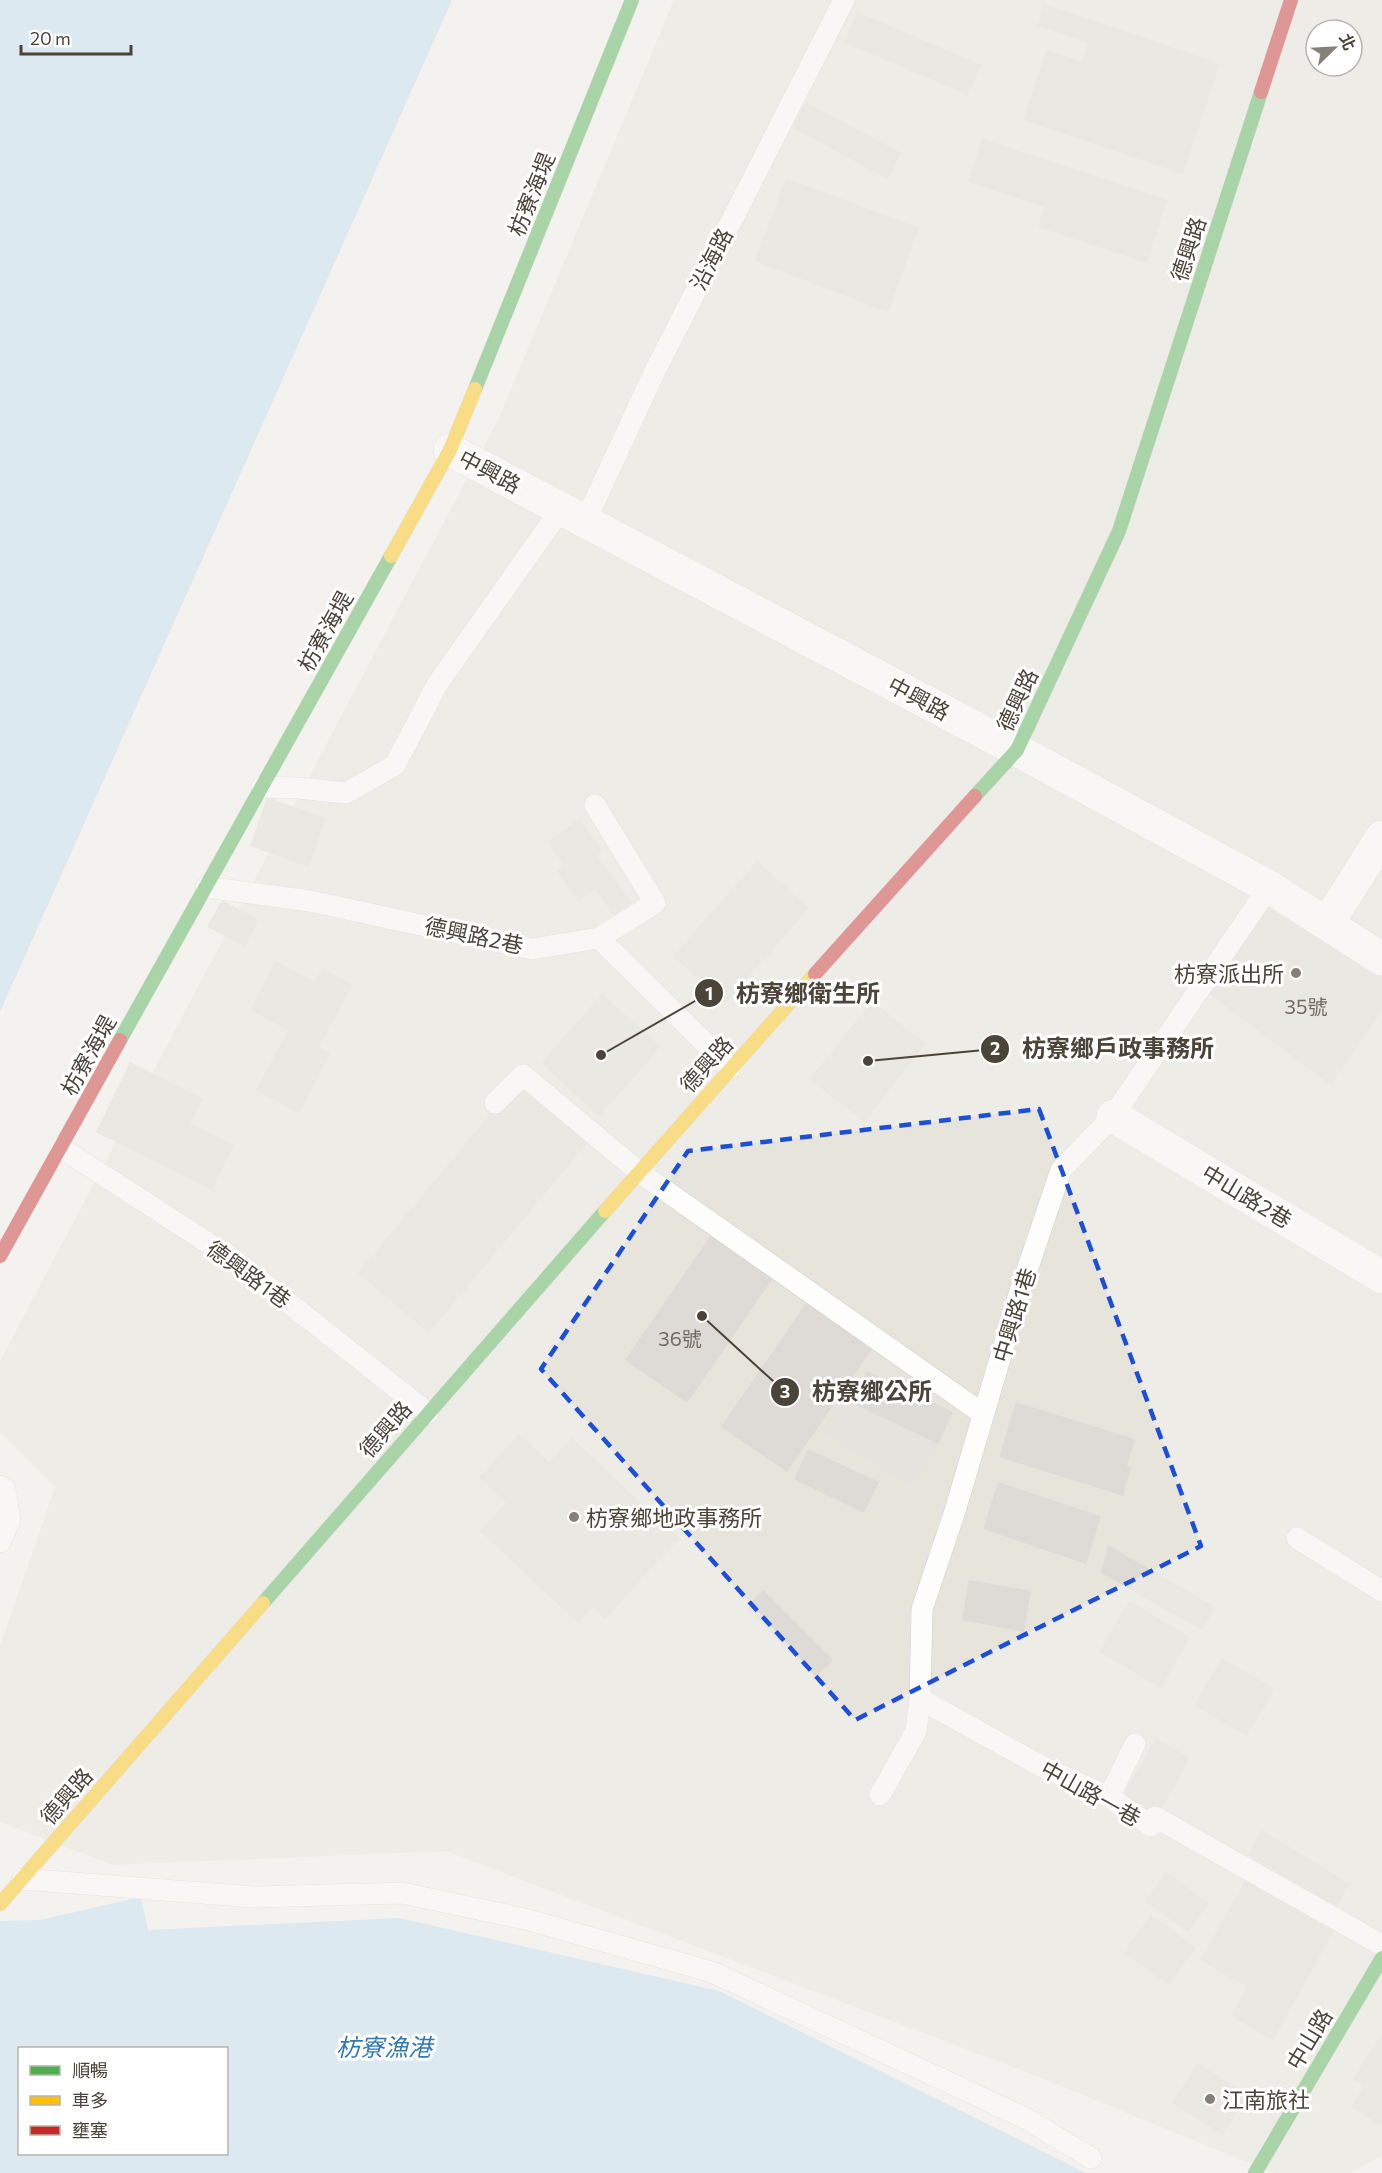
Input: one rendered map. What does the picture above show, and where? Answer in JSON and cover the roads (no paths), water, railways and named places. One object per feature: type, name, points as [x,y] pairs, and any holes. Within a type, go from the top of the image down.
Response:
[{"type":"street","name":"枋寮海堤","points":[[0,1256],[450,450],[632,0]]},
{"type":"street","name":"德興路","points":[[0,1904],[730,1068],[1017,750],[1119,531],[1291,0]]},
{"type":"street","name":"中興路","points":[[450,450],[1017,750],[1269,887],[1382,959]]},
{"type":"street","points":[[1327,924],[1382,837]]},
{"type":"street","name":"中山路2巷","points":[[1113,1116],[1382,1277]]},
{"type":"street","name":"中山路","points":[[1255,2173],[1382,1958]]},
{"type":"lane","name":"沿海路","points":[[262,787],[346,793],[395,765],[438,683],[573,515],[654,373],[844,0]]},
{"type":"lane","name":"德興路2巷","points":[[206,887],[310,901],[531,949],[599,938],[655,903],[595,805]]},
{"type":"lane","name":"中興路1巷","points":[[880,1795],[916,1731],[920,1699],[922,1608],[955,1511],[1020,1292],[1061,1170],[1113,1116],[1269,887]]},
{"type":"lane","points":[[599,938],[730,1068]]},
{"type":"lane","points":[[495,1103],[524,1075],[639,1172],[983,1414]]},
{"type":"lane","name":"德興路1巷","points":[[60,1148],[233,1259],[428,1413]]},
{"type":"lane","points":[[0,1486],[5,1489],[10,1520],[0,1542]]},
{"type":"lane","points":[[1297,1538],[1382,1591]]},
{"type":"lane","name":"中山路一巷","points":[[920,1699],[1041,1766],[1109,1797],[1151,1826],[1155,1817],[1382,1945]]},
{"type":"lane","points":[[1109,1797],[1135,1744]]},
{"type":"lane","points":[[22,1879],[254,1897],[402,1893],[525,1919],[712,1972],[1025,2118],[1091,2158]]},
{"type":"water","points":[[0,0],[452,0],[0,1012]]},
{"type":"water","name":"枋寮漁港","points":[[141,1897],[148,1930],[399,1918],[719,1991],[1086,2173],[0,2173],[0,1921],[40,1920]]},
{"type":"place","name":"枋寮派出所","points":[[1296,973]]},
{"type":"place","name":"枋寮鄉衛生所","points":[[601,1055]]},
{"type":"place","name":"枋寮鄉戶政事務所","points":[[868,1061]]},
{"type":"place","name":"枋寮鄉公所","points":[[702,1316]]},
{"type":"place","name":"枋寮鄉地政事務所","points":[[574,1517]]},
{"type":"place","name":"江南旅社","points":[[1210,2099]]}]
